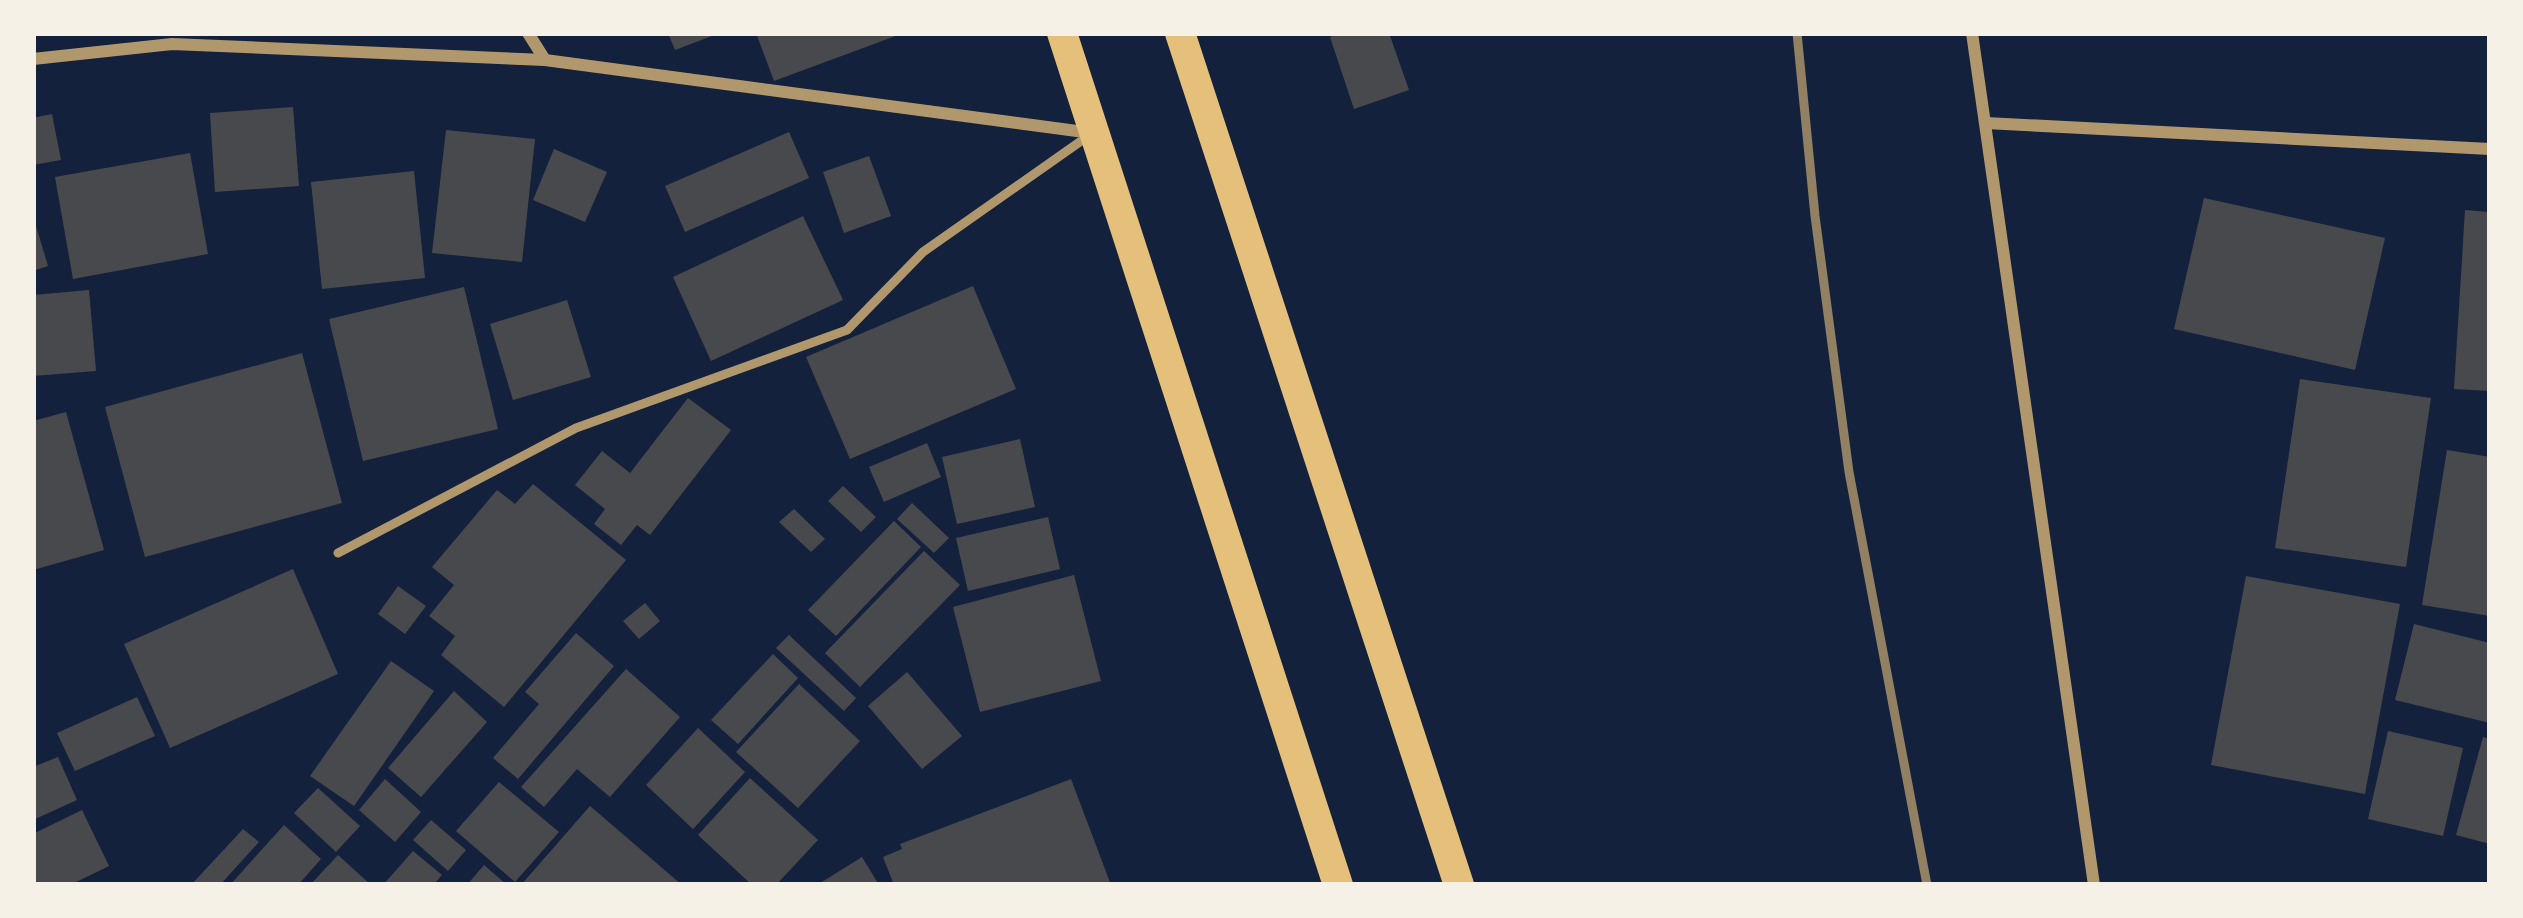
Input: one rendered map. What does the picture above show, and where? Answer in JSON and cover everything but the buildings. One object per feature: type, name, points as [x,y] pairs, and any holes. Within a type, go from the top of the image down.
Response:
[{"type":"main road","points":[[1062,33],[1338,885]]},
{"type":"main road","points":[[1180,33],[1459,885]]},
{"type":"street","points":[[528,33],[545,60]]},
{"type":"street","points":[[1972,33],[2094,885]]},
{"type":"street","points":[[33,59],[172,44],[545,60],[1092,133]]},
{"type":"street","points":[[1986,123],[2490,149]]},
{"type":"lane","points":[[338,553],[575,428],[847,330],[923,252],[1092,133]]},
{"type":"railway","points":[[1797,33],[1815,216],[1849,472],[1927,885]]}]
